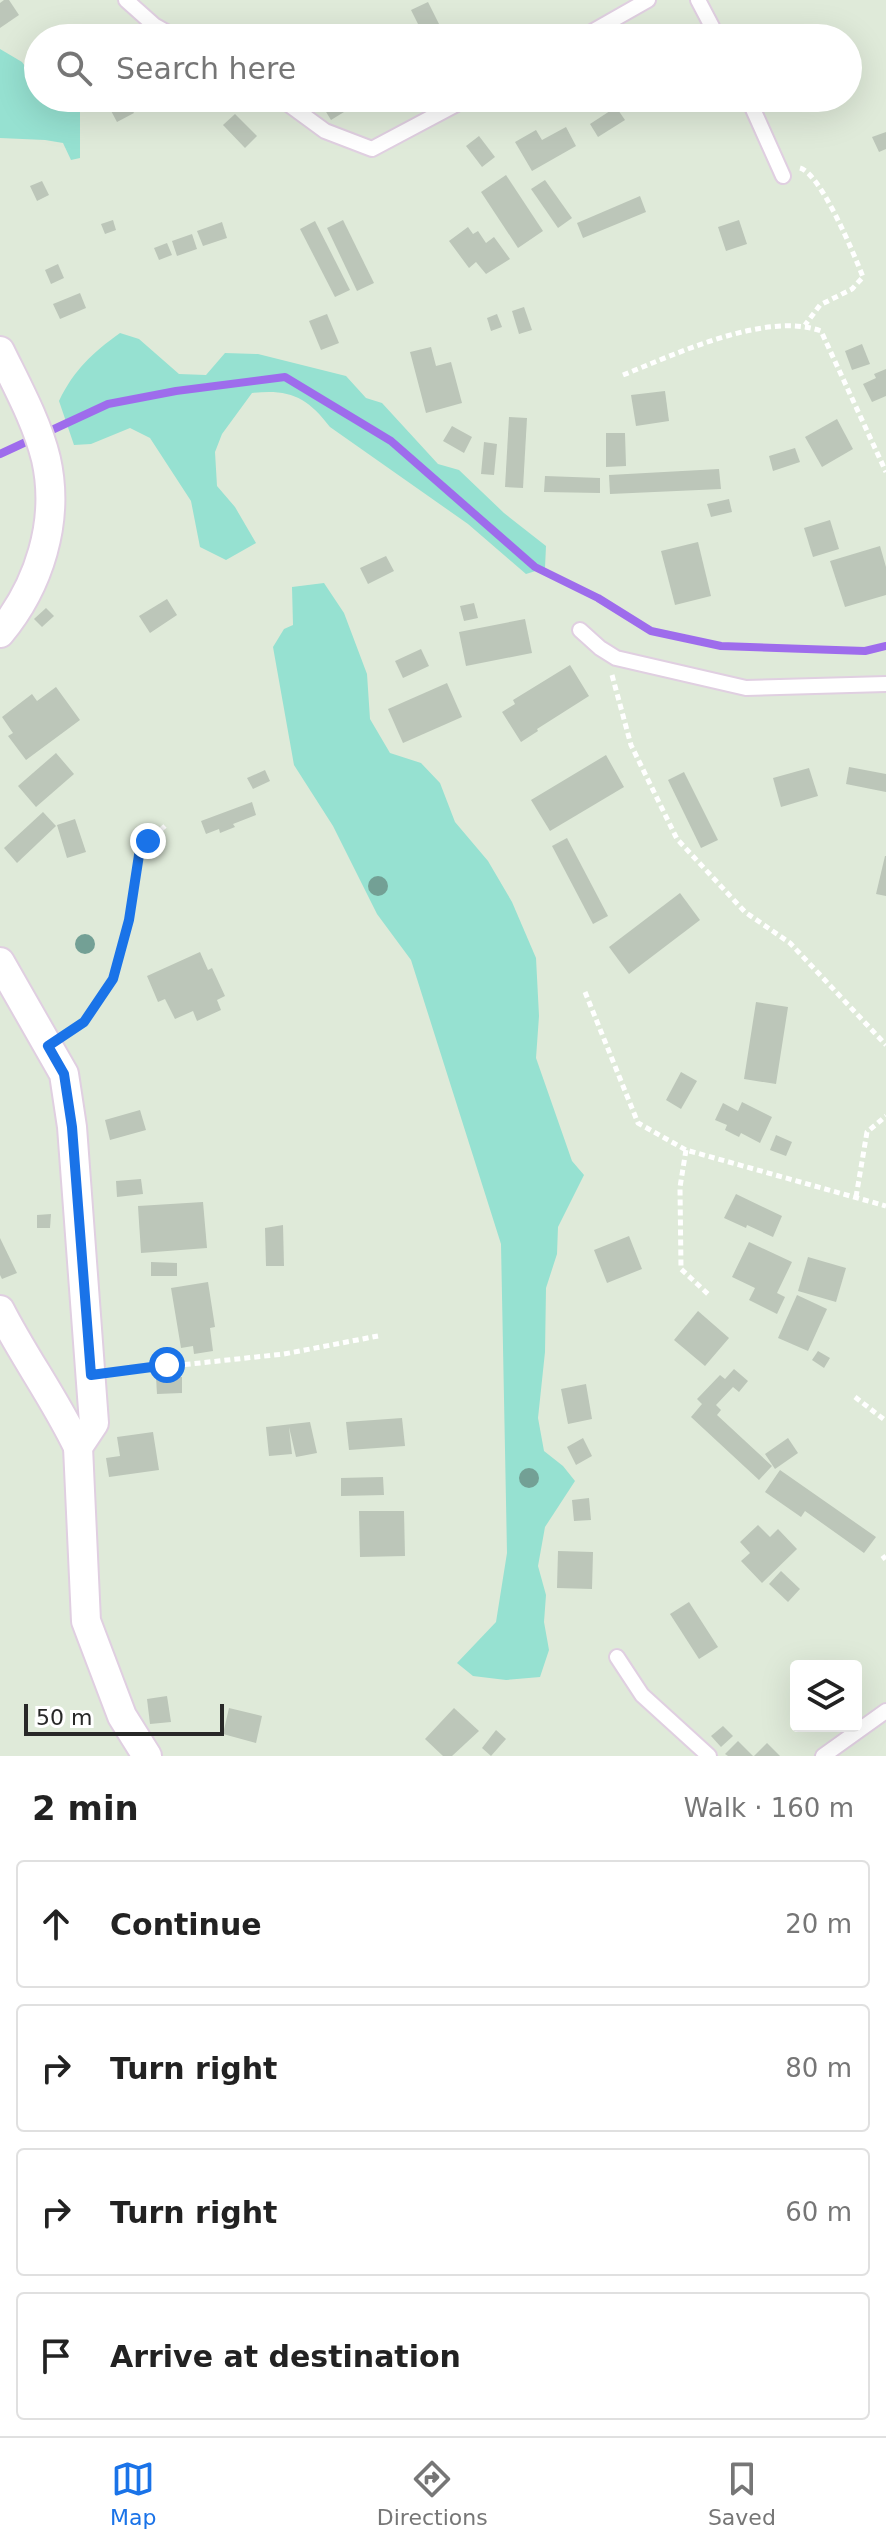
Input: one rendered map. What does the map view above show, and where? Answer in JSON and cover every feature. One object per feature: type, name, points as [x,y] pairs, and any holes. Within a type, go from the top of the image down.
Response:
[{"type":"street","points":[[0,351],[38,434],[46,458],[51,491],[49,525],[42,556],[23,601],[0,633]]},
{"type":"street","points":[[0,962],[64,1074],[72,1127],[94,1423],[78,1447]]},
{"type":"street","points":[[0,1310],[20,1350],[62,1413],[78,1447],[86,1621],[122,1716],[147,1756]]},
{"type":"lane","points":[[126,0],[153,24]]},
{"type":"lane","points":[[606,24],[648,0]]},
{"type":"lane","points":[[698,0],[711,24]]},
{"type":"lane","points":[[299,112],[325,131],[372,149],[442,112]]},
{"type":"lane","points":[[754,112],[783,176]]},
{"type":"lane","points":[[580,630],[616,658],[746,688],[886,684]]},
{"type":"lane","points":[[617,1657],[642,1695],[709,1756]]},
{"type":"lane","points":[[823,1756],[886,1711]]},
{"type":"path","points":[[783,176],[802,167],[813,175],[853,251],[863,277],[852,289],[820,305],[805,325]]},
{"type":"path","points":[[623,375],[693,346],[768,327],[805,325],[821,331],[886,472]]},
{"type":"path","points":[[616,658],[610,670],[631,745],[677,839],[745,912],[790,943],[886,1045]]},
{"type":"path","points":[[48,1046],[84,1022],[113,979],[129,920],[139,855],[148,841],[165,826]]},
{"type":"path","points":[[585,992],[638,1123],[686,1150],[886,1206]]},
{"type":"path","points":[[856,1197],[867,1132],[886,1116]]},
{"type":"path","points":[[686,1150],[680,1187],[681,1269],[708,1294]]},
{"type":"path","points":[[91,1375],[284,1354],[378,1336]]},
{"type":"path","points":[[855,1397],[886,1421]]},
{"type":"shaded area","points":[[0,49],[24,65],[24,112],[80,112],[80,158],[71,160],[63,143],[0,138]]},
{"type":"shaded area","points":[[120,333],[139,339],[179,374],[206,375],[225,353],[258,354],[346,376],[366,398],[382,403],[438,464],[459,470],[504,513],[546,546],[545,568],[526,574],[468,524],[330,427],[305,402],[277,392],[252,393],[222,434],[215,452],[217,486],[235,507],[256,543],[226,560],[200,547],[191,501],[150,438],[130,428],[91,444],[74,445],[59,401],[85,363]]},
{"type":"shaded area","points":[[324,583],[344,613],[367,674],[370,719],[390,753],[421,763],[440,783],[455,822],[488,861],[512,902],[536,958],[539,1016],[536,1058],[572,1161],[584,1175],[558,1227],[557,1254],[546,1288],[545,1352],[538,1418],[544,1451],[563,1466],[575,1481],[545,1527],[538,1566],[546,1595],[544,1622],[549,1650],[540,1677],[506,1680],[473,1676],[457,1663],[496,1622],[507,1553],[501,1244],[411,960],[377,914],[333,826],[294,765],[273,647],[284,629],[293,625],[292,587]]},
{"type":"building","points":[[9,0],[19,15],[0,28],[0,3]]},
{"type":"building","points":[[428,2],[439,24],[418,24],[411,10]]},
{"type":"building","points":[[112,112],[133,112],[134,113],[117,122]]},
{"type":"building","points":[[326,112],[344,112],[331,120]]},
{"type":"building","points":[[608,112],[619,112],[625,120],[598,137],[590,124]]},
{"type":"building","points":[[235,114],[257,136],[245,148],[223,125]]},
{"type":"building","points":[[566,127],[576,146],[532,171],[515,142],[536,130],[542,140]]},
{"type":"building","points":[[886,132],[886,149],[879,152],[872,137]]},
{"type":"building","points":[[479,136],[495,157],[482,167],[466,146]]},
{"type":"building","points":[[506,175],[543,231],[518,248],[481,192]]},
{"type":"building","points":[[545,180],[572,218],[558,228],[531,189]]},
{"type":"building","points":[[42,181],[49,195],[37,201],[30,186]]},
{"type":"building","points":[[640,196],[646,212],[583,238],[577,223]]},
{"type":"building","points":[[113,220],[116,230],[105,234],[101,224]]},
{"type":"building","points":[[343,220],[374,283],[357,291],[327,228]]},
{"type":"building","points":[[739,220],[747,244],[726,251],[718,227]]},
{"type":"building","points":[[315,221],[350,290],[335,297],[300,229]]},
{"type":"building","points":[[222,222],[227,238],[203,246],[197,231]]},
{"type":"building","points":[[468,227],[473,234],[478,231],[486,243],[494,237],[510,259],[486,274],[476,262],[469,268],[449,241]]},
{"type":"building","points":[[192,234],[197,249],[177,256],[172,241]]},
{"type":"building","points":[[167,243],[172,255],[159,260],[154,248]]},
{"type":"building","points":[[58,264],[64,278],[51,284],[45,270]]},
{"type":"building","points":[[80,293],[86,308],[60,319],[53,304]]},
{"type":"building","points":[[524,307],[532,330],[519,334],[512,311]]},
{"type":"building","points":[[327,314],[339,343],[321,350],[309,321]]},
{"type":"building","points":[[497,314],[502,327],[491,331],[487,318]]},
{"type":"building","points":[[862,344],[870,364],[852,370],[845,351]]},
{"type":"building","points":[[431,347],[436,366],[451,362],[462,403],[426,413],[410,352]]},
{"type":"building","points":[[886,369],[886,396],[872,402],[863,384]]},
{"type":"building","points":[[665,391],[669,421],[636,426],[631,395]]},
{"type":"building","points":[[509,417],[527,418],[523,488],[505,487]]},
{"type":"building","points":[[837,419],[853,449],[822,467],[805,437]]},
{"type":"building","points":[[452,426],[472,437],[464,453],[443,441]]},
{"type":"building","points":[[606,433],[625,433],[626,466],[606,467]]},
{"type":"building","points":[[484,442],[497,444],[494,475],[481,474]]},
{"type":"building","points":[[795,448],[800,462],[773,471],[769,456]]},
{"type":"building","points":[[719,469],[721,489],[610,494],[609,475]]},
{"type":"building","points":[[545,476],[600,478],[600,493],[544,492]]},
{"type":"building","points":[[729,499],[732,512],[711,517],[707,504]]},
{"type":"building","points":[[830,520],[839,549],[813,557],[804,528]]},
{"type":"building","points":[[698,542],[711,596],[675,605],[661,551]]},
{"type":"building","points":[[880,546],[886,567],[886,595],[845,607],[830,561]]},
{"type":"building","points":[[386,556],[394,571],[368,584],[360,568]]},
{"type":"building","points":[[167,599],[177,615],[150,633],[139,616]]},
{"type":"building","points":[[474,603],[478,618],[464,621],[460,606]]},
{"type":"building","points":[[46,608],[54,616],[42,627],[34,619]]},
{"type":"building","points":[[525,619],[532,653],[466,666],[459,632]]},
{"type":"building","points":[[421,649],[429,666],[403,678],[395,661]]},
{"type":"building","points":[[570,665],[589,696],[521,742],[502,712],[515,704],[513,700]]},
{"type":"building","points":[[447,683],[462,717],[403,743],[388,709]]},
{"type":"building","points":[[56,687],[80,720],[26,760],[8,736],[13,733],[2,717],[32,694],[37,701]]},
{"type":"building","points":[[56,753],[74,774],[36,807],[18,786]]},
{"type":"building","points":[[606,755],[624,787],[550,831],[531,800]]},
{"type":"building","points":[[849,767],[886,774],[886,792],[846,784]]},
{"type":"building","points":[[809,768],[818,796],[781,807],[773,778]]},
{"type":"building","points":[[265,770],[270,781],[253,789],[247,778]]},
{"type":"building","points":[[684,772],[718,840],[701,848],[668,780]]},
{"type":"building","points":[[252,802],[256,815],[220,833],[219,829],[206,834],[201,821]]},
{"type":"building","points":[[43,812],[56,826],[17,863],[4,848]]},
{"type":"building","points":[[75,819],[86,852],[67,858],[57,825]]},
{"type":"building","points":[[567,838],[608,916],[593,924],[552,846]]},
{"type":"building","points":[[886,856],[886,896],[876,894]]},
{"type":"building","points":[[680,893],[700,920],[629,974],[609,947]]},
{"type":"building","points":[[200,952],[208,970],[212,968],[225,996],[217,1000],[221,1010],[197,1021],[193,1011],[175,1019],[165,999],[158,1002],[147,976]]},
{"type":"building","points":[[756,1002],[788,1007],[776,1084],[744,1079]]},
{"type":"building","points":[[681,1072],[697,1081],[681,1109],[666,1100]]},
{"type":"building","points":[[742,1102],[772,1117],[760,1143],[741,1133],[739,1137],[725,1130],[727,1125],[715,1120],[723,1103],[738,1111]]},
{"type":"building","points":[[140,1110],[146,1130],[110,1140],[105,1120]]},
{"type":"building","points":[[776,1135],[792,1142],[786,1156],[770,1150]]},
{"type":"building","points":[[141,1179],[143,1194],[117,1197],[116,1181]]},
{"type":"building","points":[[736,1194],[782,1216],[773,1237],[724,1218]]},
{"type":"building","points":[[203,1202],[207,1248],[141,1253],[138,1206]]},
{"type":"building","points":[[51,1214],[50,1228],[37,1228],[37,1215]]},
{"type":"building","points":[[283,1225],[284,1266],[266,1266],[265,1228]]},
{"type":"building","points":[[629,1236],[642,1269],[607,1283],[594,1250]]},
{"type":"building","points":[[0,1238],[17,1273],[2,1279],[0,1275]]},
{"type":"building","points":[[749,1242],[792,1262],[777,1293],[785,1297],[777,1314],[749,1300],[755,1288],[732,1277]]},
{"type":"building","points":[[808,1257],[846,1268],[836,1302],[798,1291]]},
{"type":"building","points":[[151,1262],[177,1263],[177,1276],[151,1276]]},
{"type":"building","points":[[208,1282],[215,1327],[210,1328],[213,1351],[194,1354],[193,1346],[181,1348],[171,1288]]},
{"type":"building","points":[[797,1295],[827,1309],[808,1351],[778,1338]]},
{"type":"building","points":[[698,1311],[729,1338],[705,1366],[674,1340]]},
{"type":"building","points":[[818,1351],[830,1358],[824,1368],[812,1360]]},
{"type":"building","points":[[734,1369],[748,1381],[739,1392],[733,1387],[716,1405],[721,1410],[717,1415],[772,1466],[759,1480],[691,1417],[702,1404],[697,1399],[720,1375],[725,1379]]},
{"type":"building","points":[[156,1377],[182,1377],[182,1393],[157,1394]]},
{"type":"building","points":[[586,1384],[592,1419],[568,1424],[561,1389]]},
{"type":"building","points":[[402,1418],[405,1446],[349,1450],[346,1422]]},
{"type":"building","points":[[310,1422],[317,1453],[296,1457],[289,1427],[292,1454],[269,1456],[266,1427]]},
{"type":"building","points":[[153,1432],[159,1470],[109,1477],[106,1458],[120,1456],[117,1437]]},
{"type":"building","points":[[583,1438],[592,1456],[576,1465],[567,1447]]},
{"type":"building","points":[[788,1438],[798,1453],[775,1469],[765,1454]]},
{"type":"building","points":[[780,1470],[876,1537],[864,1553],[805,1511],[801,1517],[765,1492]]},
{"type":"building","points":[[383,1477],[384,1495],[341,1496],[341,1478]]},
{"type":"building","points":[[589,1498],[591,1520],[574,1521],[572,1500]]},
{"type":"building","points":[[359,1511],[404,1511],[405,1556],[360,1557]]},
{"type":"building","points":[[758,1525],[770,1537],[778,1529],[797,1549],[762,1583],[741,1561],[750,1553],[740,1542]]},
{"type":"building","points":[[558,1551],[593,1552],[592,1589],[557,1588]]},
{"type":"building","points":[[781,1571],[800,1589],[788,1602],[769,1584]]},
{"type":"building","points":[[689,1602],[718,1647],[699,1659],[670,1614]]},
{"type":"building","points":[[167,1696],[171,1722],[150,1724],[147,1699]]},
{"type":"building","points":[[229,1708],[262,1716],[256,1743],[223,1734]]},
{"type":"building","points":[[454,1708],[479,1731],[452,1756],[443,1756],[425,1739]]},
{"type":"building","points":[[723,1726],[733,1736],[721,1747],[711,1736]]},
{"type":"building","points":[[496,1730],[506,1739],[491,1756],[482,1748]]},
{"type":"building","points":[[738,1741],[753,1756],[725,1754]]},
{"type":"building","points":[[767,1743],[780,1756],[754,1756]]},
{"type":"waterway","points":[[0,454],[108,404],[176,391],[285,377],[391,441],[535,567],[598,598],[651,631],[721,646],[865,651],[886,646]]},
{"type":"route","points":[[148,841],[139,855],[129,920],[113,979],[84,1022],[48,1046],[64,1074],[72,1127],[91,1375],[167,1365]]}]
